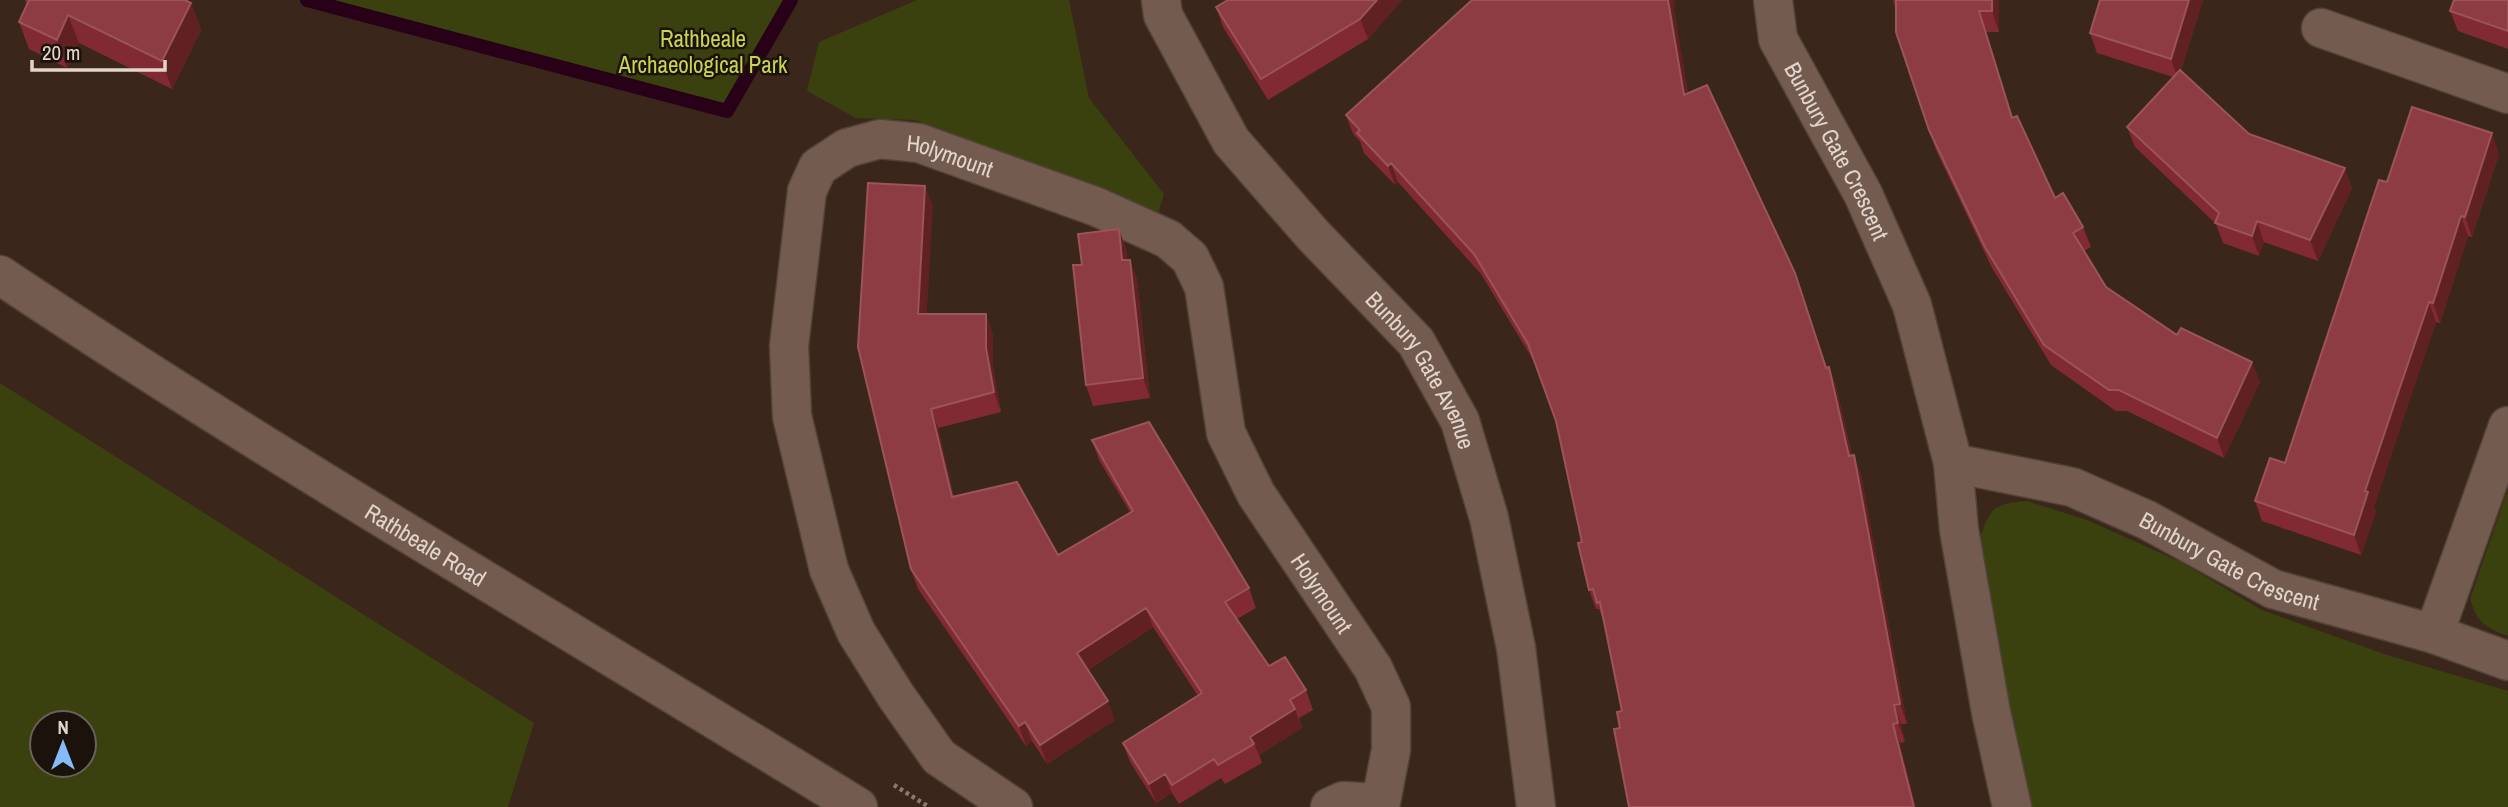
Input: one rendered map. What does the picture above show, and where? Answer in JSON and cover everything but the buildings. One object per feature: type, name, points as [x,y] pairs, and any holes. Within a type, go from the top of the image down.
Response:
[{"type":"street","name":"Bunbury Gate Avenue","points":[[1161,0],[1163,15],[1231,141],[1313,235],[1416,342],[1460,421],[1489,518],[1516,648],[1536,807]]},
{"type":"street","name":"Bunbury Gate Crescent","points":[[1773,0],[1778,39],[1863,194],[1912,305],[1953,463],[1959,530],[1991,712],[2012,807]]},
{"type":"street","points":[[2321,28],[2508,94]]},
{"type":"street","name":"Holymount","points":[[1013,807],[939,757],[895,696],[856,632],[830,570],[792,416],[789,346],[807,191],[818,167],[847,148],[880,139],[919,143],[1097,207],[1168,239],[1190,258],[1204,287],[1226,433],[1256,494],[1373,668],[1391,708],[1391,750],[1380,805],[1343,801],[1329,807]]},
{"type":"street","name":"Rathbeale Road","points":[[0,275],[154,378],[582,642],[858,807]]},
{"type":"street","points":[[2434,634],[2508,426]]},
{"type":"street","name":"Bunbury Gate Crescent","points":[[1953,463],[2072,487],[2147,520],[2273,589],[2434,634],[2508,661]]},
{"type":"green space","name":"Rathbeale Archaeological Park","points":[[334,0],[791,0],[727,111]]},
{"type":"green space","points":[[917,0],[1069,0],[1089,98],[1164,194],[1158,214],[915,120],[856,118],[807,91],[819,42]]},
{"type":"green space","points":[[0,383],[534,723],[508,807],[0,807]]},
{"type":"green space","points":[[2508,489],[2508,636],[2483,623],[2470,599]]},
{"type":"green space","points":[[2027,501],[2087,520],[2181,562],[2262,610],[2384,654],[2508,691],[2508,807],[2032,807],[2018,752],[1979,541],[1986,521],[1994,510],[2006,504]]},
{"type":"waterway","points":[[307,0],[727,111],[791,0]]}]
